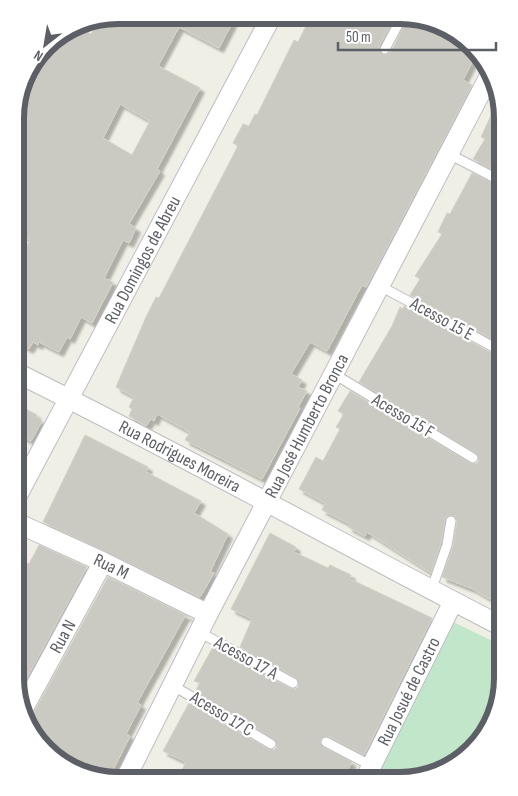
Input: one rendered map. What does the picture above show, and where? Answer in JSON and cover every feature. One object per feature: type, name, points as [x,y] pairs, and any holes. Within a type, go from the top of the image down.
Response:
[{"type":"street","name":"Rua Domingos de Abreu","points":[[24,483],[267,24]]},
{"type":"street","name":"Rua José Humberto Bronca","points":[[130,772],[198,632],[487,81]]},
{"type":"street","name":"Rua Rodrigues Moreira","points":[[24,376],[267,502],[431,591],[453,602],[494,617]]},
{"type":"street","name":"Rua M","points":[[24,526],[103,562],[208,614]]},
{"type":"street","name":"Rua N","points":[[27,702],[103,562]]},
{"type":"street","name":"Rua Josué de Castro","points":[[369,772],[453,602]]},
{"type":"lane","points":[[385,49],[398,24]]},
{"type":"lane","points":[[449,154],[494,177]]},
{"type":"lane","name":"Acesso 15 E","points":[[380,286],[494,344]]},
{"type":"lane","name":"Acesso 15 F","points":[[334,374],[473,458]]},
{"type":"lane","points":[[431,591],[447,545],[451,521]]},
{"type":"lane","name":"Acesso 17 A","points":[[198,632],[293,683]]},
{"type":"lane","name":"Acesso 17 C","points":[[172,685],[271,744]]},
{"type":"lane","points":[[326,742],[365,772]]},
{"type":"green space","points":[[451,621],[494,642],[494,684],[492,697],[485,720],[471,740],[457,753],[436,765],[412,771],[376,772]]},
{"type":"building","points":[[112,24],[231,24],[219,48],[179,27],[158,66],[200,88],[157,169],[160,171],[129,224],[136,228],[129,243],[123,240],[104,278],[113,282],[92,323],[81,317],[70,339],[67,337],[59,352],[39,342],[38,345],[33,342],[29,349],[24,346],[24,250],[30,240],[24,237],[24,118],[27,93],[37,70],[70,70],[70,37],[84,30],[91,34],[95,27]],"holes":[[[120,104],[150,121],[132,155],[103,138]]]},
{"type":"building","points":[[307,24],[391,24],[379,46],[382,54],[386,55],[391,52],[404,24],[425,27],[447,36],[467,51],[470,55],[468,60],[472,62],[463,80],[472,85],[366,287],[362,285],[327,351],[310,342],[291,374],[302,380],[298,387],[307,391],[298,407],[300,408],[262,479],[185,440],[190,432],[157,414],[154,421],[151,419],[146,426],[129,416],[132,409],[129,407],[134,397],[116,387],[156,297],[159,298],[238,146],[233,143],[243,124],[249,126],[255,114],[257,115],[294,40],[298,42]]},
{"type":"building","points":[[494,110],[494,170],[473,159],[485,139],[481,137]]},
{"type":"building","points":[[472,173],[494,184],[494,340],[410,295],[420,279],[415,276],[442,234],[438,232],[447,213],[450,214]]},
{"type":"building","points":[[404,306],[492,353],[490,355],[494,357],[494,592],[490,599],[473,589],[442,577],[453,546],[457,522],[455,516],[448,515],[445,520],[441,543],[431,573],[367,532],[365,536],[348,527],[350,524],[322,510],[325,503],[299,489],[316,457],[323,461],[340,429],[336,427],[344,414],[338,411],[350,391],[470,463],[476,464],[479,461],[476,453],[359,382],[392,326],[400,307],[403,309]]},
{"type":"building","points":[[24,408],[37,415],[35,417],[42,421],[31,441],[24,438]]},
{"type":"building","points":[[85,435],[148,467],[146,472],[201,501],[194,513],[228,534],[210,572],[214,573],[200,597],[43,522]]},
{"type":"building","points":[[270,533],[296,547],[294,552],[328,568],[330,565],[351,575],[350,579],[432,618],[364,755],[328,736],[321,739],[320,743],[323,747],[352,762],[346,772],[181,772],[186,762],[163,751],[189,703],[268,749],[274,750],[277,747],[274,739],[195,692],[200,683],[194,681],[213,647],[290,688],[296,689],[299,686],[296,678],[240,647],[252,619],[231,609]]},
{"type":"building","points":[[39,545],[87,567],[24,683],[24,562],[29,564]]},
{"type":"building","points":[[108,577],[189,617],[185,616],[137,703],[141,705],[126,734],[130,736],[112,772],[93,769],[71,760],[51,745],[36,725],[32,716]]}]
